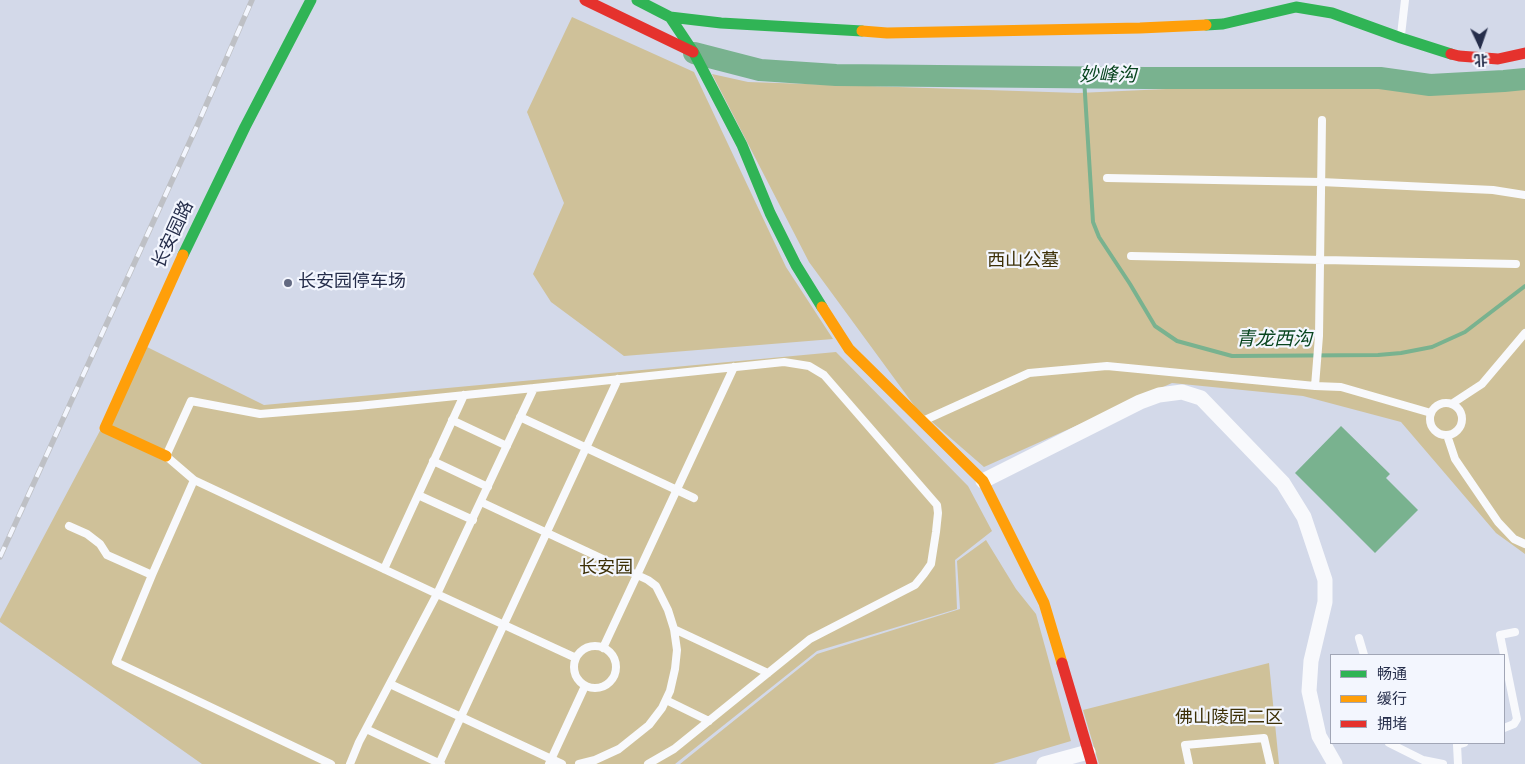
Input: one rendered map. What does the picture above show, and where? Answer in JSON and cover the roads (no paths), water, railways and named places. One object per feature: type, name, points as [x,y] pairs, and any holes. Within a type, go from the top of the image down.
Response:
[{"type":"street","name":"长安园路","points":[[166,456],[105,428],[188,244],[245,126],[311,0]]},
{"type":"street","points":[[585,0],[694,52]]},
{"type":"street","points":[[637,0],[670,17],[721,23],[887,34],[1140,28],[1223,24],[1296,7],[1332,13],[1401,38],[1459,56],[1498,59],[1525,53]]},
{"type":"street","points":[[670,17],[694,52],[742,145],[770,213],[796,265],[849,349],[983,481],[1044,603],[1090,758],[1044,764]]},
{"type":"street","points":[[983,481],[1140,402],[1159,395],[1182,392],[1201,398],[1283,483],[1304,517],[1326,580],[1325,602],[1311,661],[1309,691],[1319,736],[1335,764]]},
{"type":"lane","points":[[1401,38],[1405,0]]},
{"type":"lane","points":[[1315,386],[1318,349],[1322,120]]},
{"type":"lane","points":[[1107,178],[1321,182],[1493,190],[1525,195]]},
{"type":"lane","points":[[1131,256],[1516,264]]},
{"type":"lane","points":[[1453,403],[1461,411],[1463,421],[1457,431],[1447,435],[1437,432],[1430,424],[1430,413],[1437,405],[1442,402],[1453,403],[1482,384],[1525,333]]},
{"type":"lane","points":[[576,658],[194,480],[166,456],[191,401],[260,414],[358,406],[784,362],[809,366],[824,375],[937,505],[938,514],[931,564],[915,585],[810,640],[674,749],[648,764]]},
{"type":"lane","points":[[922,421],[1029,373],[1107,366],[1341,387],[1430,413]]},
{"type":"lane","points":[[603,648],[734,367]]},
{"type":"lane","points":[[366,729],[440,764],[618,379]]},
{"type":"lane","points":[[350,764],[366,729],[437,594],[534,388]]},
{"type":"lane","points":[[384,569],[464,395]]},
{"type":"lane","points":[[520,417],[694,498]]},
{"type":"lane","points":[[452,420],[507,446]]},
{"type":"lane","points":[[1447,435],[1455,458],[1498,522],[1514,539],[1525,544]]},
{"type":"lane","points":[[433,461],[488,487]]},
{"type":"lane","points":[[194,480],[116,662],[331,764]]},
{"type":"lane","points":[[418,494],[472,520]]},
{"type":"lane","points":[[481,502],[637,574],[656,586],[663,598],[674,629],[677,650],[670,690],[662,708],[650,725],[619,750],[595,760],[579,764]]},
{"type":"lane","points":[[69,526],[87,534],[100,544],[107,555],[152,575]]},
{"type":"lane","points":[[674,629],[768,673]]},
{"type":"lane","points":[[1504,654],[1500,636],[1515,632]]},
{"type":"lane","points":[[1359,638],[1364,654]]},
{"type":"lane","points":[[592,646],[603,648],[611,653],[615,659],[616,666],[613,679],[602,687],[585,686],[574,672],[576,658],[586,648],[592,646]]},
{"type":"lane","points":[[1505,660],[1517,719],[1514,724],[1505,728]]},
{"type":"lane","points":[[390,684],[461,716],[550,761],[562,764]]},
{"type":"lane","points":[[550,761],[585,686]]},
{"type":"lane","points":[[666,700],[709,721]]},
{"type":"lane","points":[[1190,764],[1185,745],[1264,738],[1270,764]]},
{"type":"lane","points":[[1391,744],[1423,760],[1443,764]]},
{"type":"lane","points":[[1458,764],[1457,745],[1460,744]]},
{"type":"waterway","name":"妙峰沟","points":[[694,53],[760,70],[836,75],[1380,78],[1430,85],[1525,79]]},
{"type":"waterway","name":"青龙西沟","points":[[1084,78],[1093,222],[1099,237],[1155,326],[1177,341],[1232,356],[1378,355],[1401,353],[1432,347],[1465,332],[1525,286]]},
{"type":"railway","points":[[0,557],[197,126],[252,0]]},
{"type":"place","name":"长安园停车场","points":[[288,283]]},
{"type":"park label","name":"西山公墓","points":[[1023,262]]},
{"type":"park label","name":"长安园","points":[[606,569]]},
{"type":"park label","name":"佛山陵园二区","points":[[1229,719]]}]
